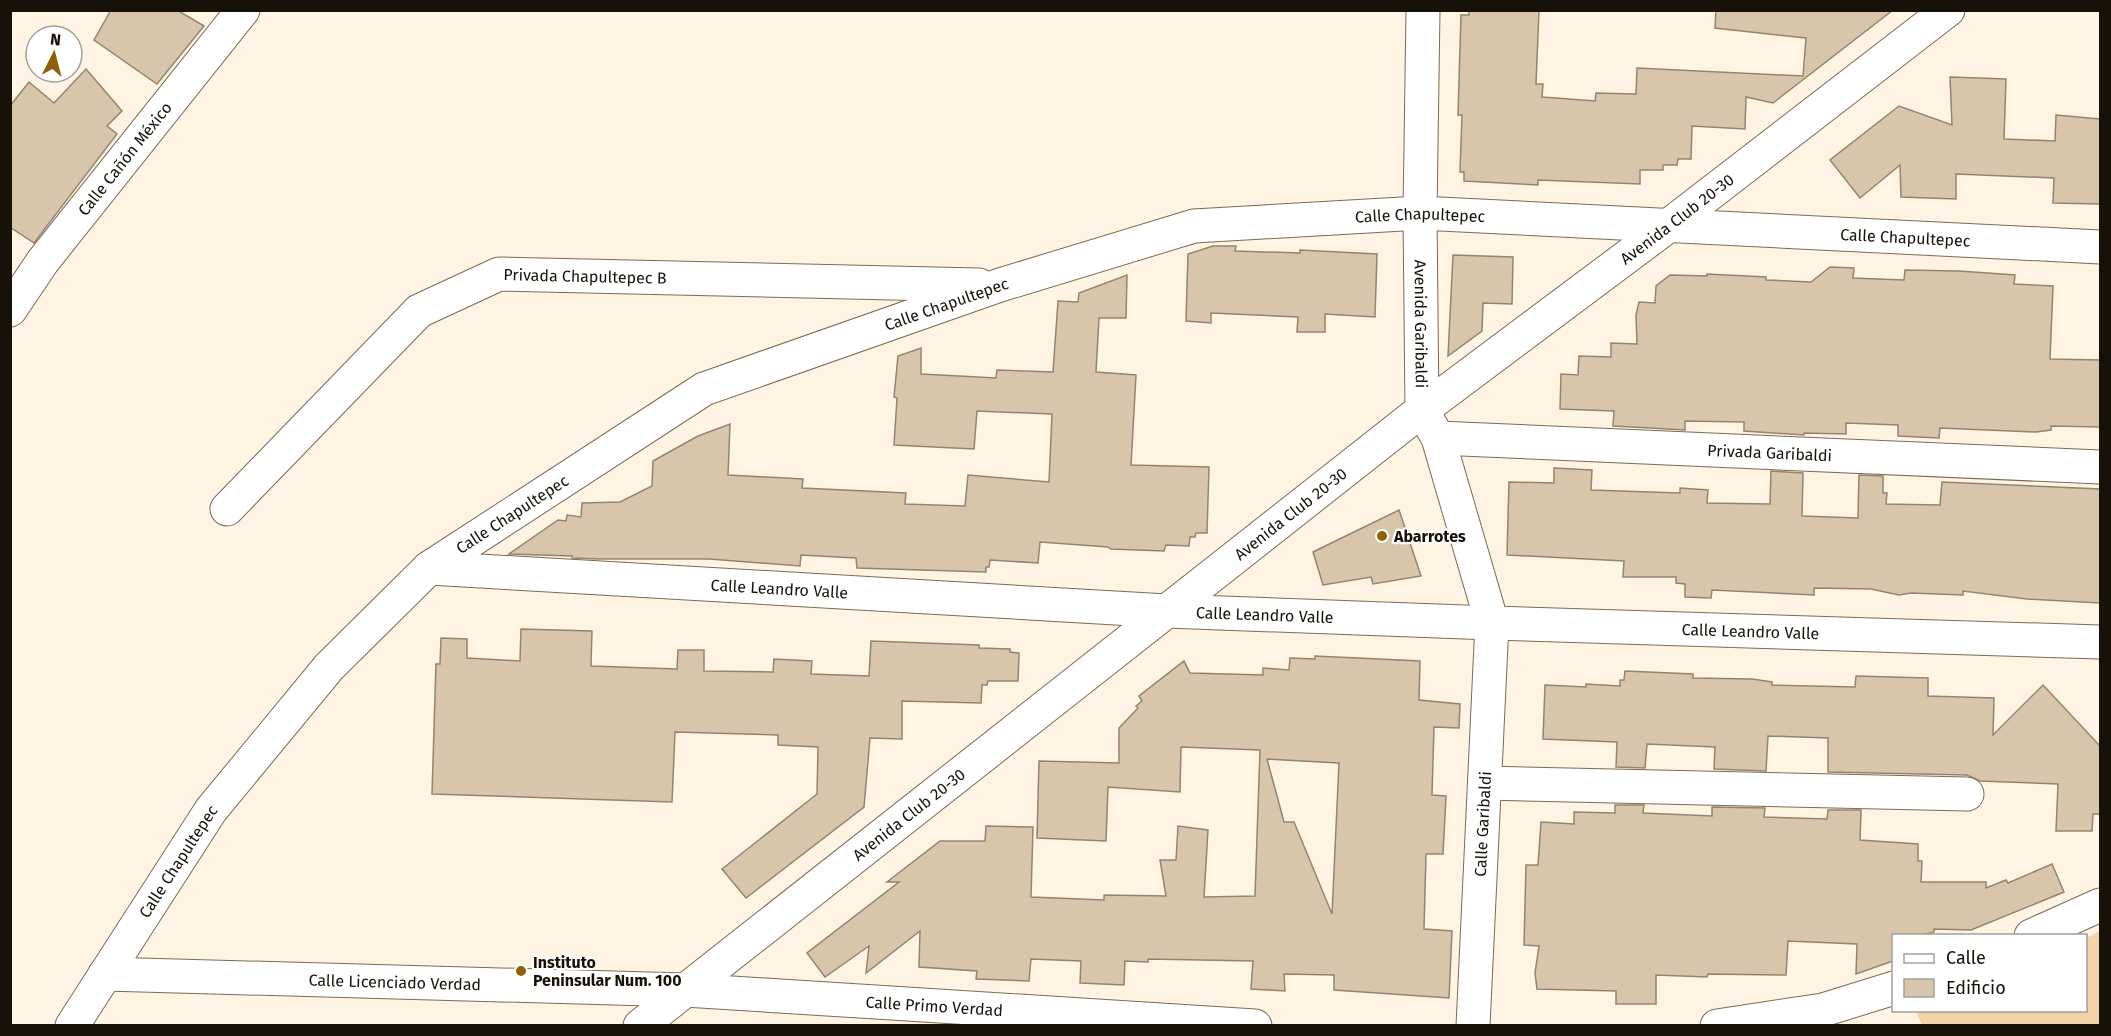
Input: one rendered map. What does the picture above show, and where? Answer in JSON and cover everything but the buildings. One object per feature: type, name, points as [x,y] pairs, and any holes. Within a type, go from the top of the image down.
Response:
[{"type":"street","name":"Calle Cañón México","points":[[10,310],[43,261],[243,10]]},
{"type":"street","name":"Avenida Garibaldi","points":[[1423,10],[1420,213],[1422,410],[1438,438],[1492,623]]},
{"type":"street","name":"Avenida Club 20-30","points":[[640,1026],[1422,410],[1668,225],[1947,10]]},
{"type":"street","name":"Calle Chapultepec","points":[[72,1026],[211,810],[329,667],[429,568],[704,389],[1000,285],[1194,226],[1420,213],[2100,247]]},
{"type":"street","name":"Privada Chapultepec B","points":[[227,509],[419,310],[500,274],[1000,285]]},
{"type":"street","name":"Privada Garibaldi","points":[[1438,438],[2100,467]]},
{"type":"street","name":"Calle Leandro Valle","points":[[429,568],[1167,611],[2100,642]]},
{"type":"street","name":"Calle Garibaldi","points":[[1473,1026],[1492,623]]},
{"type":"street","points":[[1485,783],[1967,794]]},
{"type":"street","points":[[2035,934],[2100,905]]},
{"type":"street","name":"Calle Licenciado Verdad","points":[[105,974],[685,990]]},
{"type":"street","points":[[1717,1026],[1823,1010],[1892,988]]},
{"type":"street","name":"Calle Primo Verdad","points":[[685,990],[1255,1026]]},
{"type":"shaded area","points":[[2100,931],[2100,1025],[1922,1025],[1916,1012],[2087,1012],[2087,938]]},
{"type":"place","name":"Abarrotes","points":[[1382,536]]},
{"type":"place","name":"Instituto Peninsular Num. 100","points":[[521,971]]}]
